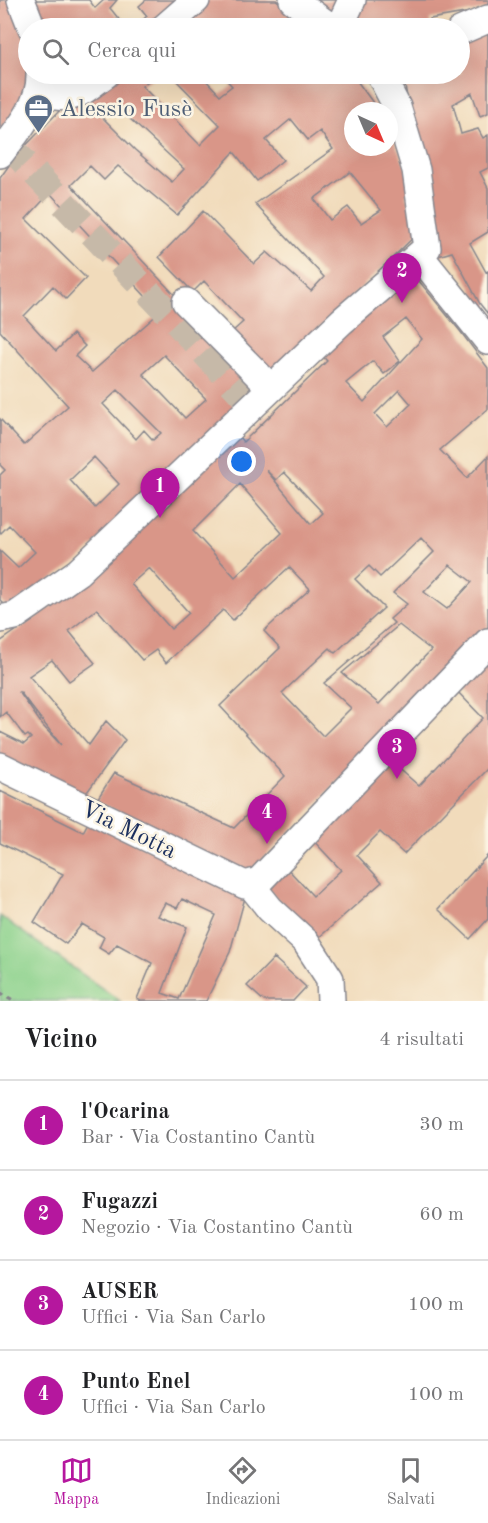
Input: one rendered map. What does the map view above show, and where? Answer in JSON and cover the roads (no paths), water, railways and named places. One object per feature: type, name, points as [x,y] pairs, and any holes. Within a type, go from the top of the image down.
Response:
[{"type":"street","points":[[21,0],[28,18]]},
{"type":"street","points":[[175,18],[196,0]]},
{"type":"street","points":[[293,0],[318,18]]},
{"type":"street","points":[[344,18],[352,0]]},
{"type":"street","points":[[470,26],[488,19]]},
{"type":"street","points":[[0,154],[31,113],[39,84]]},
{"type":"street","points":[[40,84],[56,97],[74,96],[91,84]]},
{"type":"street","points":[[8,618],[78,572],[270,387],[427,248],[416,170],[397,107],[385,84]]},
{"type":"street","points":[[419,255],[488,341]]},
{"type":"street","points":[[186,302],[270,387]]},
{"type":"street","points":[[331,1001],[330,980],[306,942],[270,909],[254,882],[488,642]]},
{"type":"street","name":"Via Motta","points":[[0,766],[245,885],[254,882]]},
{"type":"tunnel","points":[[7,144],[171,316],[252,405]]},
{"type":"place","name":"Alessio Fusè","points":[[39,134]]},
{"type":"place","name":"Fugazzi","points":[[402,303]]},
{"type":"place","name":"l'Ocarina","points":[[160,518]]},
{"type":"place","name":"AUSER","points":[[397,779]]},
{"type":"place","name":"Punto Enel","points":[[267,844]]}]
